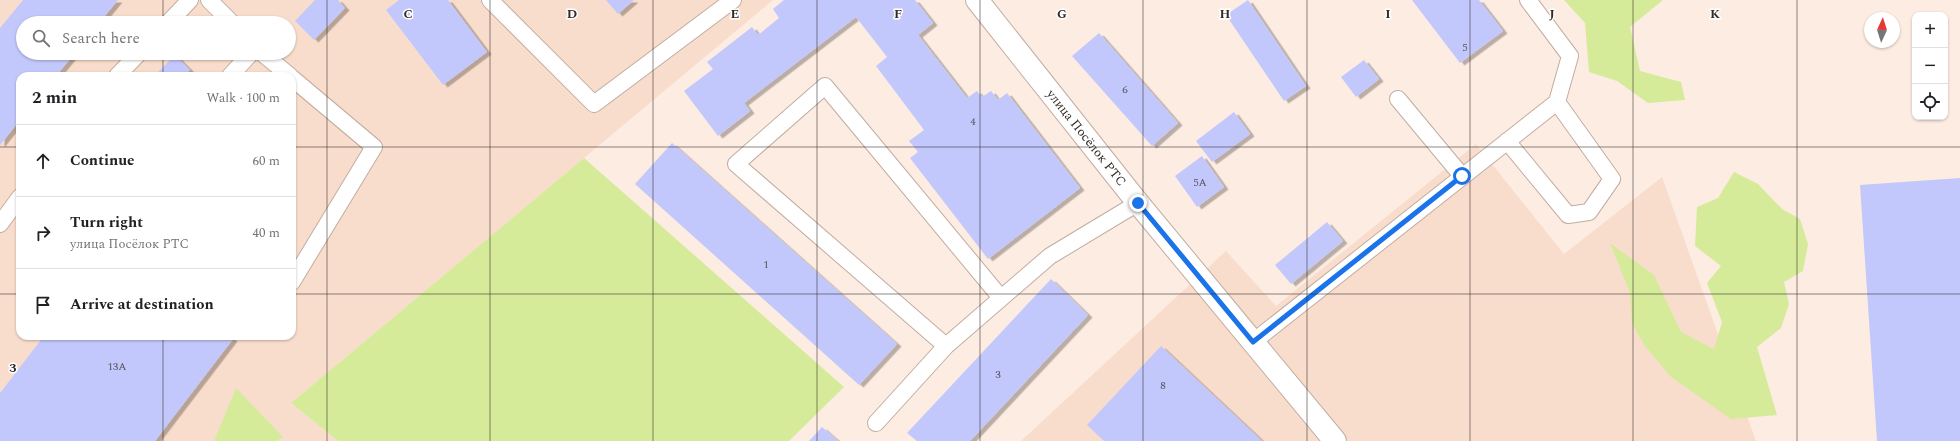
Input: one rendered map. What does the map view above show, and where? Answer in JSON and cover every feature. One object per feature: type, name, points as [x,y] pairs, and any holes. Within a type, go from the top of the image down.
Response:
[{"type":"street","name":"улица Посёлок РТС","points":[[977,0],[1138,203],[1335,441]]},
{"type":"lane","points":[[175,16],[190,0]]},
{"type":"lane","points":[[209,0],[225,16]]},
{"type":"lane","points":[[490,0],[594,104],[733,0]]},
{"type":"lane","points":[[1253,342],[1557,102],[1570,56],[1528,0]]},
{"type":"lane","points":[[121,72],[132,60]]},
{"type":"lane","points":[[234,72],[245,60]]},
{"type":"lane","points":[[271,60],[285,72]]},
{"type":"lane","points":[[296,81],[374,147],[296,275]]},
{"type":"lane","points":[[946,346],[736,164],[825,86],[1001,298]]},
{"type":"lane","points":[[1398,99],[1462,176]]},
{"type":"lane","points":[[1507,141],[1568,215],[1589,212],[1612,179],[1557,102]]},
{"type":"lane","points":[[0,224],[16,202]]},
{"type":"lane","points":[[876,424],[946,346],[1050,256],[1138,203]]},
{"type":"shaded area","points":[[0,0],[773,0],[291,403],[338,441],[0,441]]},
{"type":"shaded area","points":[[1476,144],[1564,254],[1662,177],[1756,441],[1021,441],[1226,251],[1276,306]]},
{"type":"green space","points":[[1564,0],[1663,0],[1630,27],[1640,71],[1681,82],[1685,100],[1648,103],[1617,81],[1589,72],[1585,23]]},
{"type":"green space","points":[[584,158],[844,387],[789,441],[338,441],[291,403]]},
{"type":"green space","points":[[1734,172],[1758,184],[1782,209],[1800,219],[1808,244],[1803,271],[1784,282],[1789,304],[1781,328],[1757,347],[1777,415],[1731,419],[1671,377],[1645,346],[1632,324],[1630,293],[1610,243],[1654,275],[1681,332],[1714,349],[1722,322],[1707,283],[1721,266],[1695,246],[1697,207],[1718,198]]},
{"type":"green space","points":[[236,388],[283,437],[277,441],[214,441]]},
{"type":"building","points":[[23,0],[118,0],[105,16],[16,16],[16,60],[69,60],[59,72],[16,72],[16,125],[0,145],[0,28]]},
{"type":"building","points":[[315,0],[338,0],[345,8],[314,40],[296,22],[296,20]]},
{"type":"building","points":[[399,0],[448,0],[487,52],[443,85],[386,10]]},
{"type":"building","points":[[606,0],[634,0],[618,14]]},
{"type":"building","points":[[784,0],[915,0],[933,23],[918,35],[967,98],[977,91],[982,97],[991,91],[998,100],[1007,93],[1080,188],[988,259],[910,158],[918,152],[909,141],[924,130],[876,66],[887,57],[856,17],[744,103],[750,111],[718,136],[684,91],[713,69],[707,62],[752,27],[758,35],[779,18],[773,9]]},
{"type":"building","points":[[1248,0],[1306,86],[1284,101],[1226,15]]},
{"type":"building","points":[[1412,0],[1479,0],[1503,31],[1460,63]]},
{"type":"building","points":[[1099,33],[1178,123],[1152,146],[1072,56]]},
{"type":"building","points":[[170,60],[180,60],[190,70],[188,72],[158,72]]},
{"type":"building","points":[[1364,60],[1379,79],[1356,97],[1341,77]]},
{"type":"building","points":[[1234,112],[1250,134],[1212,162],[1196,141]]},
{"type":"building","points":[[672,143],[897,344],[859,385],[635,184]]},
{"type":"building","points":[[1202,156],[1224,187],[1197,207],[1175,176]]},
{"type":"building","points":[[1960,178],[1960,441],[1877,441],[1860,185]]},
{"type":"building","points":[[1327,222],[1343,241],[1291,284],[1275,265]]},
{"type":"building","points":[[1051,279],[1088,315],[970,441],[917,441],[907,433]]},
{"type":"building","points":[[41,340],[232,340],[155,441],[0,441],[0,393]]},
{"type":"building","points":[[1161,346],[1262,441],[1104,441],[1087,425]]},
{"type":"building","points":[[822,427],[838,441],[809,441]]},
{"type":"route","points":[[1138,203],[1253,342],[1462,176]]}]
